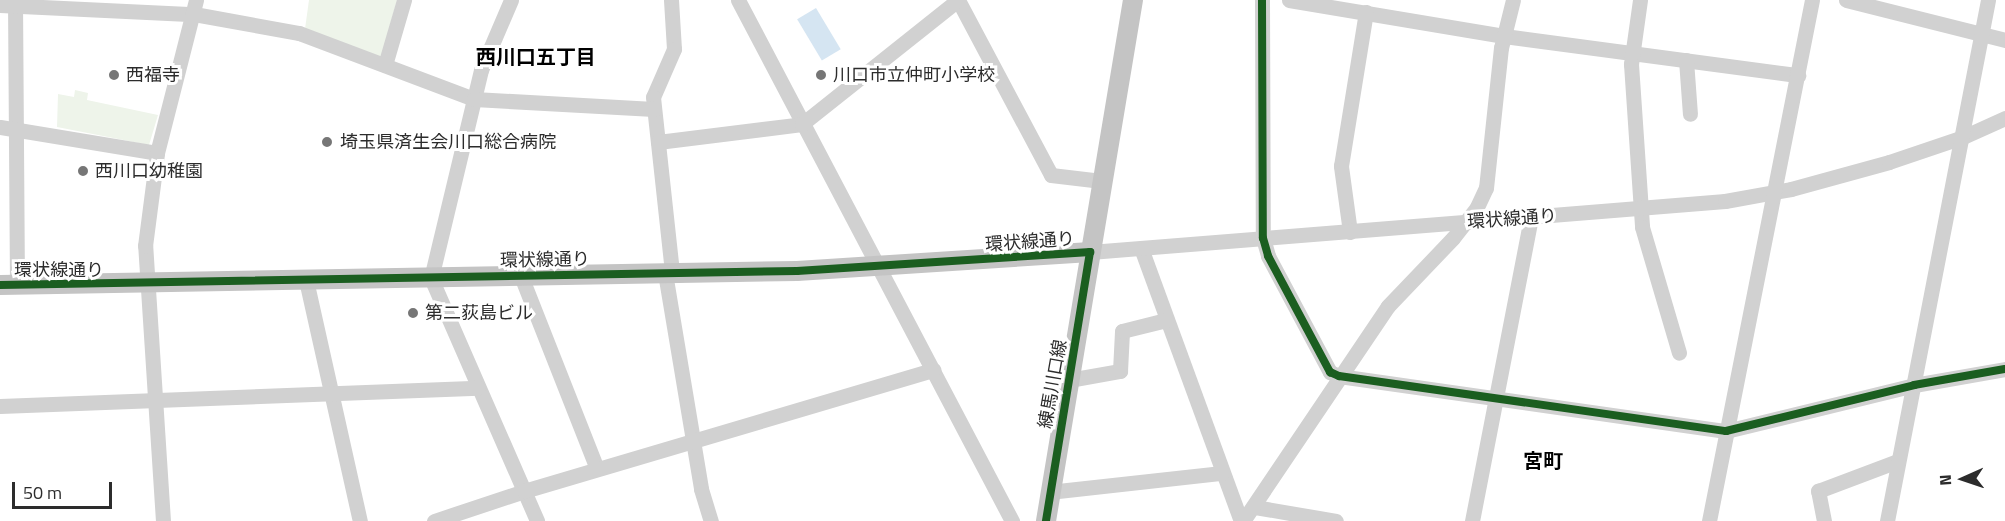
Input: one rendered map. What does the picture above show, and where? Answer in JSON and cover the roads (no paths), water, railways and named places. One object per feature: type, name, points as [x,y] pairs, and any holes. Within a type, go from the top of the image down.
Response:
[{"type":"main road","name":"練馬川口線","points":[[1046,521],[1049,492],[1133,0]]},
{"type":"main road","name":"環状線通り","points":[[8,285],[145,284],[879,267],[1090,252]]},
{"type":"street","points":[[385,65],[404,0]]},
{"type":"street","points":[[511,0],[481,70],[431,278],[537,521]]},
{"type":"street","points":[[671,0],[674,49],[653,97],[668,273],[701,489],[711,521]]},
{"type":"street","points":[[738,0],[1012,521]]},
{"type":"street","points":[[658,142],[802,123],[958,0],[1051,175],[1102,181]]},
{"type":"street","points":[[1262,0],[1263,238],[1268,256],[1330,372],[1339,376],[1726,431],[1914,385],[2005,369]]},
{"type":"street","points":[[1289,0],[1504,36],[1797,75]]},
{"type":"street","points":[[1142,248],[1222,473],[1242,521],[1255,507],[1339,376],[1388,306],[1466,223],[1486,188],[1504,36],[1513,0]]},
{"type":"street","points":[[1640,0],[1632,53],[1642,227],[1679,353]]},
{"type":"street","points":[[1709,521],[1812,0]]},
{"type":"street","points":[[1846,0],[2005,40]]},
{"type":"street","points":[[1887,521],[1988,0]]},
{"type":"street","points":[[8,285],[10,4],[195,7],[299,33],[474,99],[654,109]]},
{"type":"street","points":[[163,521],[145,284],[145,246],[157,153],[195,7]]},
{"type":"street","points":[[1350,232],[1341,166],[1366,12]]},
{"type":"street","points":[[1686,60],[1690,114]]},
{"type":"street","name":"環状線通り","points":[[1090,252],[1641,210],[1774,193],[1963,137],[2005,118]]},
{"type":"street","points":[[8,128],[157,153]]},
{"type":"street","points":[[1472,521],[1531,218]]},
{"type":"street","points":[[521,276],[597,469]]},
{"type":"street","points":[[306,280],[360,521]]},
{"type":"street","points":[[1069,380],[1120,371],[1122,331],[1167,320]]},
{"type":"street","points":[[435,521],[524,491],[933,370]]},
{"type":"street","points":[[0,406],[478,388]]},
{"type":"street","points":[[1824,521],[1818,491],[1899,462]]},
{"type":"street","points":[[1049,492],[1222,473]]},
{"type":"street","points":[[1255,507],[1336,521]]},
{"type":"water","points":[[816,8],[841,49],[822,60],[797,19]]},
{"type":"place","name":"西福寺","points":[[114,75]]},
{"type":"place","name":"川口市立仲町小学校","points":[[821,75]]},
{"type":"place","name":"埼玉県済生会川口総合病院","points":[[327,142]]},
{"type":"place","name":"西川口幼稚園","points":[[83,171]]},
{"type":"place","name":"第二荻島ビル","points":[[413,313]]},
{"type":"district","name":"西川口五丁目","points":[[536,56]]},
{"type":"district","name":"宮町","points":[[1543,460]]}]
